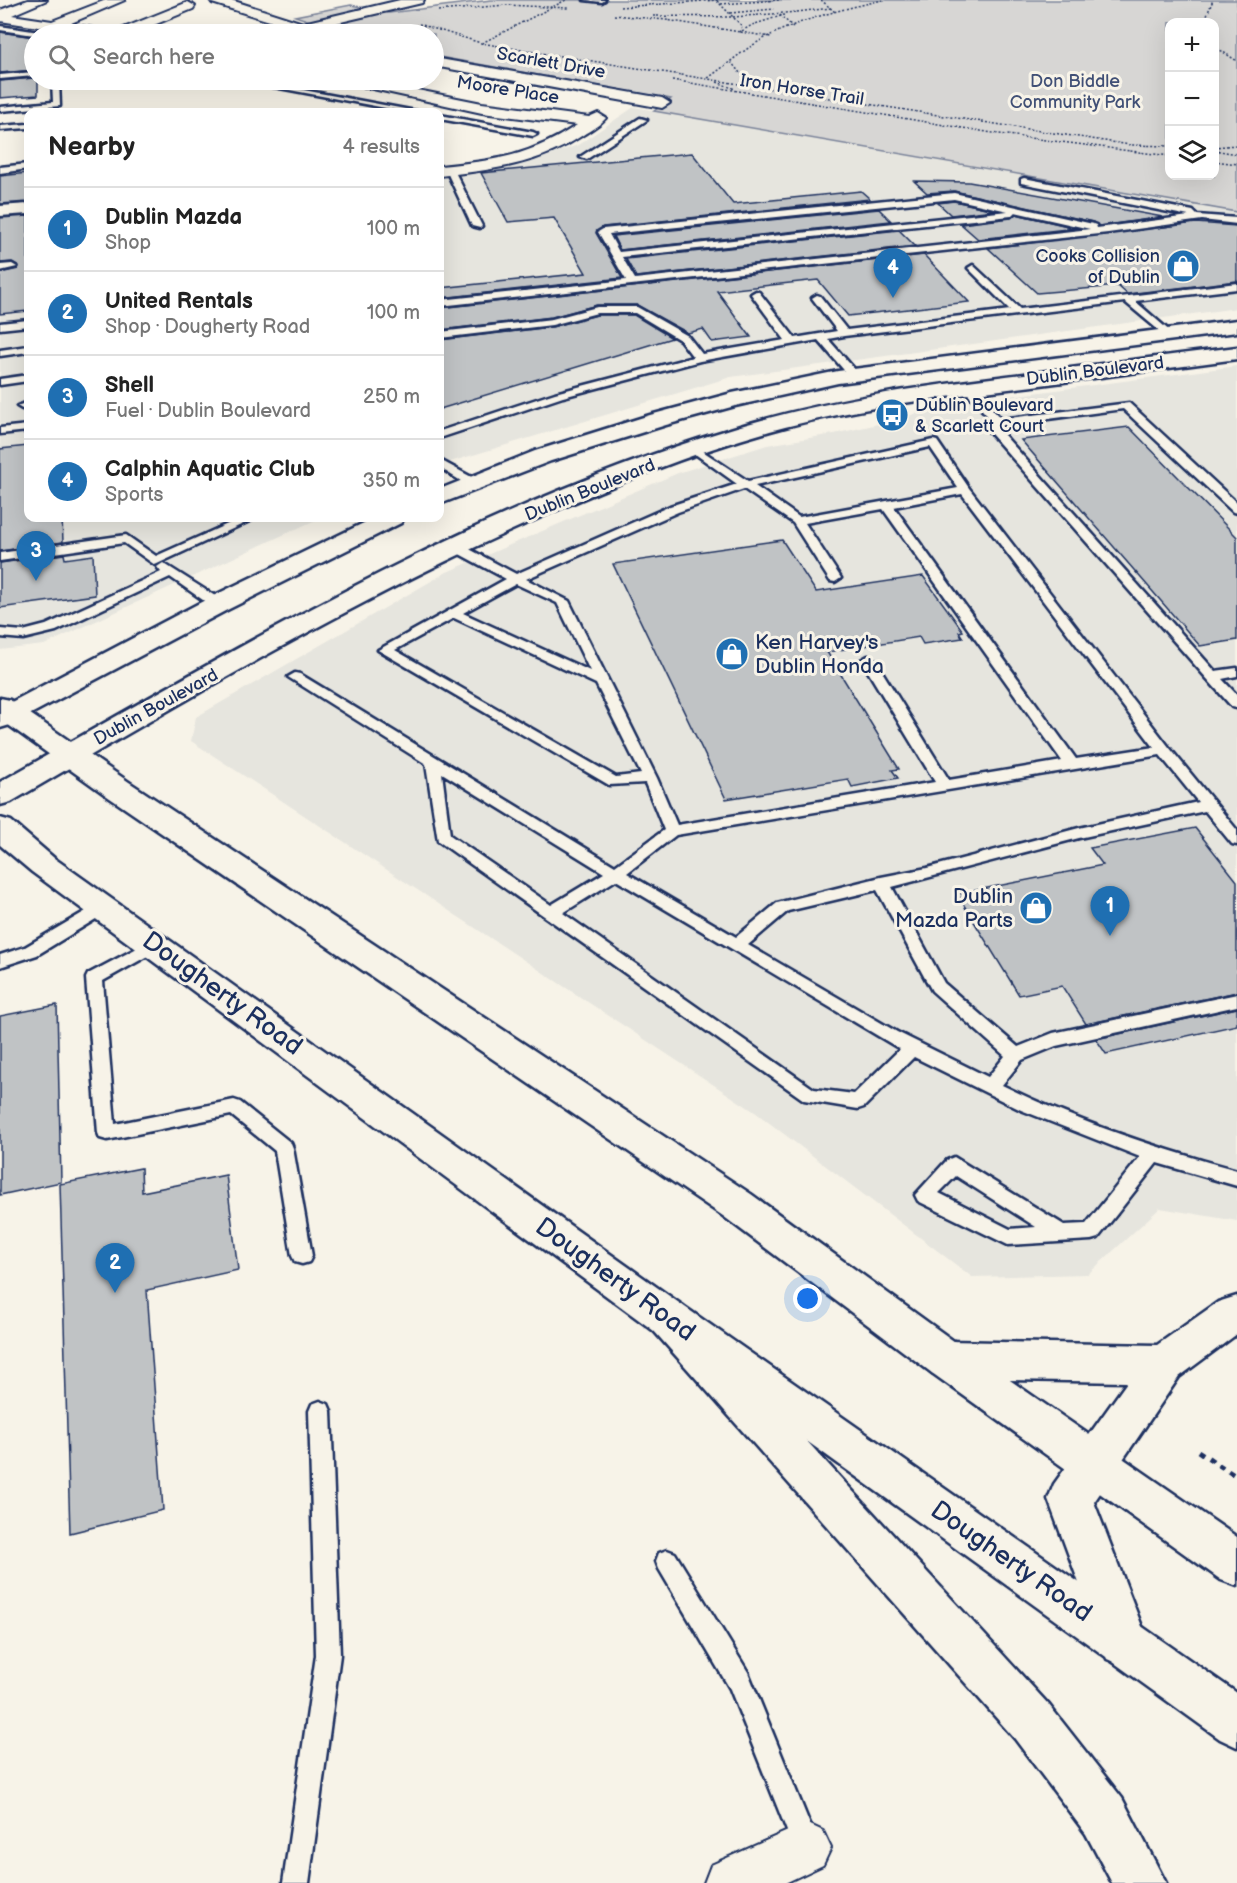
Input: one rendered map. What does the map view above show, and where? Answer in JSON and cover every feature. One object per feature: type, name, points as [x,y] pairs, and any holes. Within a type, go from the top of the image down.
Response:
[{"type":"main road","name":"Dublin Boulevard","points":[[444,495],[543,456],[658,420],[732,400],[853,374],[1237,327]]},
{"type":"main road","name":"Dublin Boulevard","points":[[0,795],[384,581],[510,522],[695,449],[743,432],[849,405],[967,387],[1237,353]]},
{"type":"main road","points":[[743,432],[744,415],[844,390],[853,374]]},
{"type":"main road","points":[[4,713],[384,522]]},
{"type":"main road","points":[[4,713],[70,755],[737,1205],[947,1360],[1237,1564]]},
{"type":"main road","name":"Dougherty Road","points":[[0,828],[44,865],[668,1318],[1237,1722]]},
{"type":"main road","points":[[1124,1642],[1070,1499],[1164,1364],[1232,1315],[1237,1314]]},
{"type":"main road","points":[[668,1318],[1032,1722],[1104,1816],[1140,1883]]},
{"type":"main road","points":[[947,1360],[1164,1364]]},
{"type":"street","points":[[0,16],[40,0]]},
{"type":"street","points":[[59,24],[118,0]]},
{"type":"street","points":[[217,0],[291,24]]},
{"type":"street","points":[[313,24],[417,0]]},
{"type":"street","points":[[145,24],[188,6]]},
{"type":"street","points":[[0,16],[38,24]]},
{"type":"street","name":"Scarlett Drive","points":[[444,64],[662,103]]},
{"type":"street","name":"Moore Place","points":[[397,90],[482,108],[590,122]]},
{"type":"street","points":[[444,170],[525,158],[550,148],[630,97]]},
{"type":"street","points":[[0,211],[24,209]]},
{"type":"street","points":[[729,1883],[806,1848]]},
{"type":"lane","points":[[587,0],[602,0]]},
{"type":"lane","points":[[0,28],[24,32]]},
{"type":"lane","points":[[0,77],[24,75]]},
{"type":"lane","points":[[0,109],[57,104],[56,90]]},
{"type":"lane","points":[[290,90],[379,108]]},
{"type":"lane","points":[[444,118],[533,134]]},
{"type":"lane","points":[[584,157],[643,120]]},
{"type":"lane","points":[[0,128],[24,126]]},
{"type":"lane","points":[[0,170],[24,167]]},
{"type":"lane","points":[[444,173],[477,226]]},
{"type":"lane","points":[[1024,181],[1202,217],[1237,221]]},
{"type":"lane","points":[[632,282],[603,231],[954,196],[1108,230]]},
{"type":"lane","points":[[616,255],[1024,211]]},
{"type":"lane","points":[[444,303],[1108,230],[1202,217]]},
{"type":"lane","points":[[0,268],[12,267]]},
{"type":"lane","points":[[973,268],[1017,312]]},
{"type":"lane","points":[[444,434],[559,395],[699,358],[844,333],[1237,286]]},
{"type":"lane","points":[[756,294],[792,342]]},
{"type":"lane","points":[[818,298],[844,333]]},
{"type":"lane","points":[[1127,299],[1168,335]]},
{"type":"lane","points":[[444,335],[552,322],[597,310],[637,310],[684,338],[699,358]]},
{"type":"lane","points":[[0,326],[24,323]]},
{"type":"lane","points":[[821,337],[853,374]]},
{"type":"lane","points":[[0,353],[24,350]]},
{"type":"lane","points":[[0,382],[24,379]]},
{"type":"lane","points":[[967,387],[999,423]]},
{"type":"lane","points":[[1237,509],[1125,405],[988,424],[1237,704]]},
{"type":"lane","points":[[0,431],[24,428]]},
{"type":"lane","points":[[650,778],[615,782],[385,650],[516,579],[674,509],[745,485],[933,443],[966,490],[1164,750],[1237,840]]},
{"type":"lane","points":[[695,449],[797,521],[835,578]]},
{"type":"lane","points":[[444,465],[473,483]]},
{"type":"lane","points":[[797,521],[966,490]]},
{"type":"lane","points":[[886,504],[1072,764]]},
{"type":"lane","points":[[155,561],[241,522]]},
{"type":"lane","points":[[0,556],[126,539],[218,604]]},
{"type":"lane","points":[[456,547],[562,601],[650,778],[672,831]]},
{"type":"lane","points":[[0,633],[23,635],[44,630],[171,572]]},
{"type":"lane","points":[[453,613],[603,682]]},
{"type":"lane","points":[[868,660],[945,786]]},
{"type":"lane","points":[[1212,676],[1237,672]]},
{"type":"lane","points":[[295,676],[736,946],[912,1048],[1027,1105],[1153,1154],[1237,1178]]},
{"type":"lane","points":[[551,913],[616,873],[672,831],[1164,750]]},
{"type":"lane","points":[[433,760],[443,837],[810,1095],[858,1102],[912,1048]]},
{"type":"lane","points":[[736,946],[783,907],[881,882],[927,873],[1079,833],[1209,805]]},
{"type":"lane","points":[[881,882],[938,987],[1016,1055]]},
{"type":"lane","points":[[0,961],[31,951],[103,907]]},
{"type":"lane","points":[[154,945],[94,978],[107,1133],[234,1107],[284,1148],[302,1256]]},
{"type":"lane","points":[[990,1087],[1016,1055],[1053,1040],[1237,1000]]},
{"type":"lane","points":[[1062,1234],[954,1165],[925,1195],[1008,1237],[1062,1234],[1091,1232],[1153,1154]]},
{"type":"lane","points":[[296,1883],[328,1655],[320,1410]]},
{"type":"lane","points":[[667,1561],[739,1681],[806,1848]]},
{"type":"path","points":[[478,45],[567,0]]},
{"type":"path","points":[[618,8],[718,0],[742,26],[740,32]]},
{"type":"path","points":[[721,4],[779,0]]},
{"type":"path","points":[[821,0],[836,12]]},
{"type":"path","points":[[865,0],[869,3]]},
{"type":"path","points":[[708,79],[751,46],[793,27],[836,12],[883,0]]},
{"type":"path","points":[[1206,18],[1213,0]]},
{"type":"path","points":[[764,1],[793,27]]},
{"type":"path","points":[[438,11],[477,6],[569,8]]},
{"type":"path","points":[[624,7],[631,16]]},
{"type":"path","points":[[631,16],[733,17],[780,15],[831,8]]},
{"type":"path","points":[[729,13],[774,9]]},
{"type":"path","points":[[607,14],[771,37]]},
{"type":"path","points":[[740,32],[780,15]]},
{"type":"path","points":[[410,20],[420,24]]},
{"type":"path","points":[[444,32],[481,43],[708,79],[1112,142],[1165,146]]},
{"type":"path","points":[[460,41],[644,74]]},
{"type":"path","points":[[1219,49],[1237,61]]},
{"type":"path","points":[[731,62],[740,73],[769,88]]},
{"type":"path","name":"Iron Horse Trail","points":[[665,78],[999,134],[1165,155]]},
{"type":"path","points":[[686,82],[708,79],[744,92]]},
{"type":"path","points":[[1219,147],[1237,145]]},
{"type":"path","points":[[1219,149],[1237,154]]},
{"type":"path","points":[[1219,162],[1237,164]]},
{"type":"path","points":[[1198,1451],[1237,1477]]},
{"type":"shaded area","points":[[634,107],[1237,212],[1237,308],[731,377],[444,464],[444,173],[533,161],[578,145]]},
{"type":"shaded area","points":[[24,215],[24,522],[311,522],[44,645],[0,650],[0,218]]},
{"type":"shaded area","points":[[1237,366],[1237,1221],[1160,1208],[1088,1274],[972,1277],[755,1112],[191,741],[196,717],[447,572],[678,473],[767,445],[834,434],[896,420],[942,405]]},
{"type":"green space","name":"Don Biddle Community Park","points":[[491,0],[1237,0],[1237,212],[654,111],[671,99],[444,58],[444,24],[319,24],[295,16],[351,5],[389,13]]},
{"type":"building","points":[[0,32],[24,36],[24,71],[0,73]]},
{"type":"building","points":[[24,79],[24,90],[38,90],[38,95],[0,98],[0,81]]},
{"type":"building","points":[[692,153],[733,204],[861,191],[870,199],[603,227],[596,233],[622,278],[444,298],[444,288],[586,273],[554,218],[508,222],[481,173]]},
{"type":"building","points":[[24,173],[24,202],[0,204],[0,176]]},
{"type":"building","points":[[914,181],[969,182],[1163,217],[1099,226],[1093,222],[954,191],[927,193]]},
{"type":"building","points":[[954,201],[994,210],[951,215],[938,203]]},
{"type":"building","points":[[879,209],[891,221],[620,250],[613,236]]},
{"type":"building","points":[[1016,214],[1076,228],[978,239],[961,224],[1011,218]]},
{"type":"building","points":[[24,216],[24,311],[0,314],[0,273],[18,269],[19,266],[12,262],[0,263],[0,218]]},
{"type":"building","points":[[1196,223],[1237,226],[1237,281],[1127,294],[1118,286],[1037,293],[988,248]]},
{"type":"building","points":[[899,230],[915,246],[636,277],[626,259]]},
{"type":"building","points":[[924,255],[969,302],[848,316],[818,280],[717,291],[751,337],[712,342],[703,329],[688,333],[637,305],[597,305],[552,317],[444,330],[444,308]]},
{"type":"building","points":[[597,315],[634,315],[672,338],[444,408],[444,340],[552,327]]},
{"type":"building","points":[[1129,427],[1237,537],[1237,640],[1200,646],[1021,440]]},
{"type":"building","points":[[24,446],[24,522],[62,522],[63,542],[0,551],[0,449]]},
{"type":"building","points":[[782,540],[816,592],[923,576],[963,631],[959,632],[963,638],[923,644],[919,637],[827,652],[899,769],[892,770],[898,778],[852,787],[848,779],[726,799],[613,564]]},
{"type":"building","points":[[64,554],[65,559],[93,555],[95,595],[0,608],[0,563]]},
{"type":"building","points":[[1195,828],[1237,881],[1237,992],[1086,1024],[1062,986],[1019,995],[957,894],[1103,865],[1090,848]]},
{"type":"building","points":[[57,1005],[61,1182],[0,1195],[0,1016]]},
{"type":"building","points":[[1237,1008],[1237,1025],[1106,1054],[1096,1039]]},
{"type":"building","points":[[141,1168],[142,1192],[226,1175],[238,1270],[147,1290],[163,1510],[70,1533],[60,1184]]},
{"type":"place","name":"Cooks Collision of Dublin","points":[[1183,266]]},
{"type":"place","name":"Calphin Aquatic Club","points":[[893,298]]},
{"type":"place","name":"Dublin Boulevard & Scarlett Court","points":[[892,415]]},
{"type":"place","name":"Shell","points":[[36,581]]},
{"type":"place","name":"Ken Harvey's Dublin Honda","points":[[732,654]]},
{"type":"place","name":"Dublin Mazda Parts","points":[[1036,908]]},
{"type":"place","name":"Dublin Mazda","points":[[1110,936]]},
{"type":"place","name":"United Rentals","points":[[115,1293]]}]
